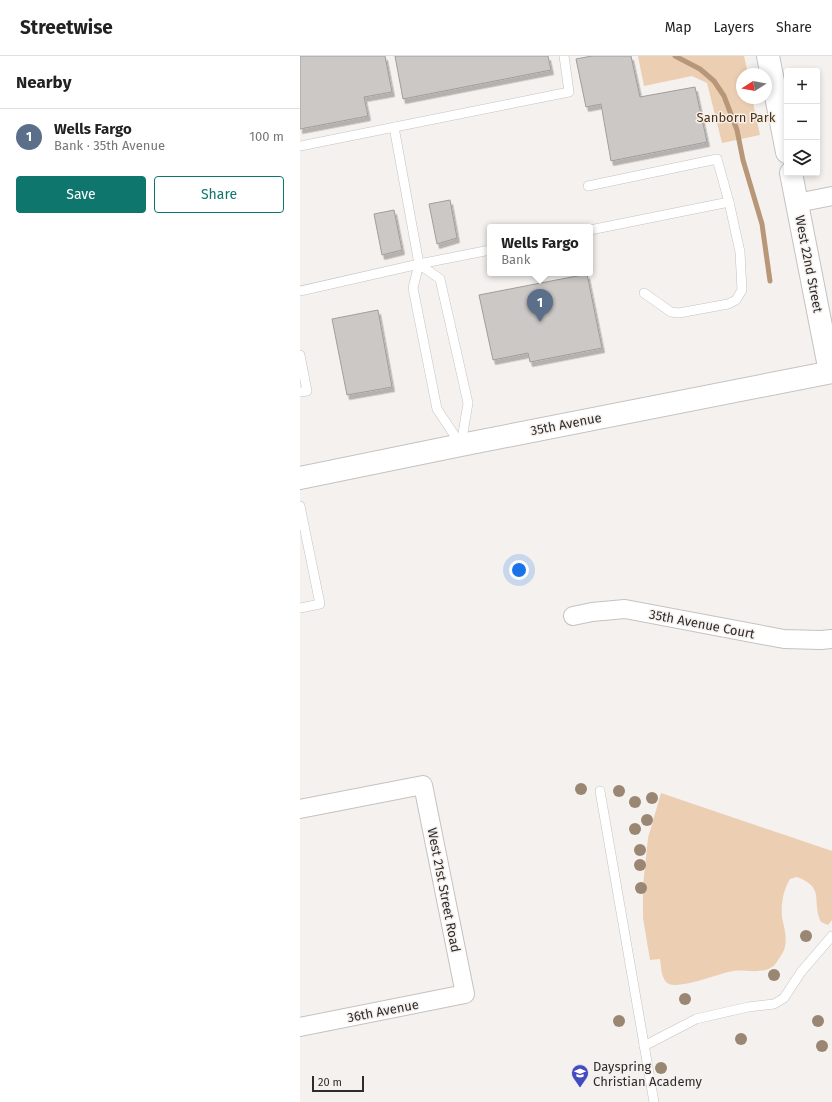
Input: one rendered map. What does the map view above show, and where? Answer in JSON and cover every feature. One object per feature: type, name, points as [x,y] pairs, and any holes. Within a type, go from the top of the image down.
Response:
[{"type":"main road","points":[[768,56],[785,140]]},
{"type":"main road","name":"West 22nd Street","points":[[792,176],[831,374]]},
{"type":"main road","name":"35th Avenue","points":[[300,478],[461,445],[831,374]]},
{"type":"street","points":[[797,203],[832,196]]},
{"type":"street","name":"35th Avenue Court","points":[[573,616],[592,612],[625,609],[784,639],[821,640],[832,638]]},
{"type":"street","name":"West 21st Street Road","points":[[300,809],[424,785],[465,994]]},
{"type":"street","name":"36th Avenue","points":[[300,1027],[465,994]]},
{"type":"lane","points":[[300,146],[569,92],[564,56]]},
{"type":"lane","points":[[394,127],[419,264],[413,288],[437,410],[461,445]]},
{"type":"lane","points":[[588,186],[717,159],[729,202],[740,252],[742,290],[736,300],[728,304],[679,312],[671,312],[644,293]]},
{"type":"lane","points":[[593,229],[729,202]]},
{"type":"lane","points":[[300,291],[419,264],[487,251]]},
{"type":"lane","points":[[419,264],[440,279],[444,294],[468,403],[461,445]]},
{"type":"lane","points":[[300,355],[307,391],[300,392]]},
{"type":"lane","points":[[300,506],[320,604],[300,608]]},
{"type":"lane","points":[[600,791],[654,1102]]},
{"type":"lane","points":[[644,1046],[696,1019],[748,1007],[774,1004],[784,998],[801,972],[832,936]]},
{"type":"green space","name":"Sanborn Park","points":[[638,56],[744,56],[747,68],[736,68],[736,104],[753,104],[760,135],[722,143],[707,83],[692,76],[644,86]]},
{"type":"green space","points":[[661,793],[832,851],[832,920],[828,925],[821,922],[818,914],[815,891],[812,886],[806,881],[797,877],[790,879],[784,893],[782,907],[782,917],[786,938],[785,946],[776,963],[772,967],[762,971],[727,972],[698,981],[678,985],[666,982],[662,974],[660,959],[650,960],[643,918],[643,886],[648,838]]},
{"type":"building","points":[[300,56],[385,56],[392,92],[364,97],[368,116],[300,129]]},
{"type":"building","points":[[395,56],[548,56],[551,70],[403,99]]},
{"type":"building","points":[[592,56],[631,56],[640,97],[695,87],[707,142],[611,161],[601,104],[586,107],[576,59]]},
{"type":"building","points":[[450,200],[457,238],[437,244],[429,204]]},
{"type":"building","points":[[394,210],[402,250],[382,255],[374,214]]},
{"type":"building","points":[[577,276],[587,276],[602,348],[530,362],[528,353],[493,360],[479,295]]},
{"type":"building","points":[[378,310],[392,387],[347,395],[332,319]]},
{"type":"waterway","points":[[675,56],[700,69],[714,81],[724,96],[737,130],[743,160],[762,224],[770,281]]},
{"type":"place","name":"Wells Fargo","points":[[540,322]]},
{"type":"place","name":"Dayspring Christian Academy","points":[[580,1088]]}]
